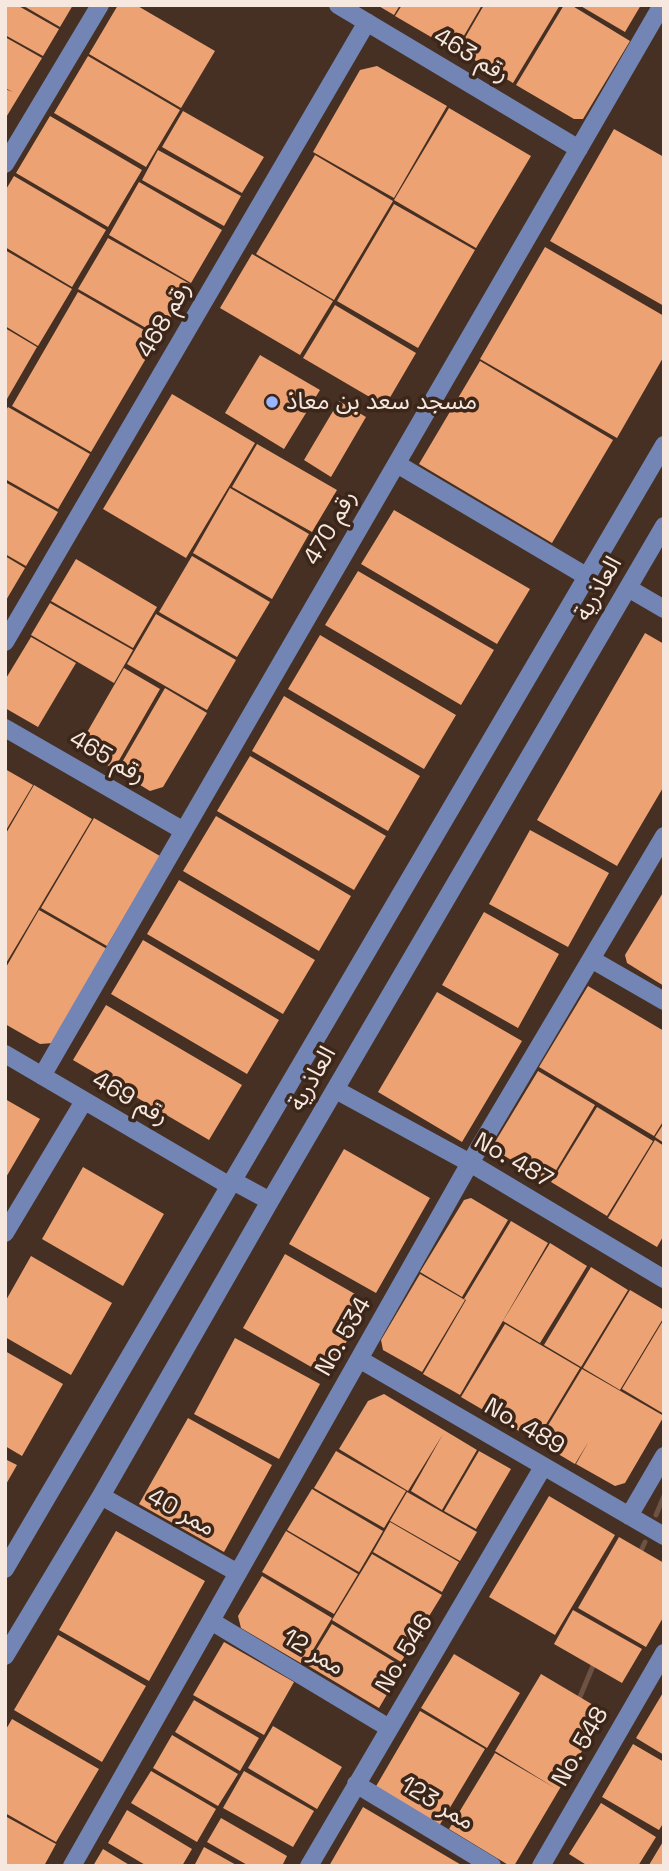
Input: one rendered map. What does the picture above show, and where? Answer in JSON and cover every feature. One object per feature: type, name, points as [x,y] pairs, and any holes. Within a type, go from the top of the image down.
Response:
[{"type":"street","points":[[5,164],[100,5]]},
{"type":"street","name":"رقم 463","points":[[338,5],[579,149]]},
{"type":"street","name":"رقم 470","points":[[42,1076],[662,5]]},
{"type":"street","name":"رقم 468","points":[[5,642],[367,22]]},
{"type":"street","name":"العاذرية","points":[[5,1569],[664,444]]},
{"type":"street","points":[[397,464],[586,576]]},
{"type":"street","name":"العاذرية","points":[[5,1656],[101,1496],[664,526]]},
{"type":"street","points":[[628,588],[664,610]]},
{"type":"street","name":"رقم 465","points":[[5,727],[184,831]]},
{"type":"street","name":"No. 534","points":[[72,1866],[470,1163],[664,836]]},
{"type":"street","points":[[591,959],[664,1001]]},
{"type":"street","name":"رقم 469","points":[[5,1054],[231,1183],[270,1201]]},
{"type":"street","name":"No. 487","points":[[336,1090],[470,1163],[664,1279]]},
{"type":"street","points":[[5,1233],[84,1101]]},
{"type":"street","name":"No. 489","points":[[359,1359],[664,1536]]},
{"type":"street","points":[[628,1516],[664,1456]]},
{"type":"street","name":"No. 546","points":[[309,1866],[543,1467]]},
{"type":"street","name":"ممر 40","points":[[101,1496],[238,1573]]},
{"type":"street","name":"ممر 12","points":[[211,1621],[389,1728]]},
{"type":"street","name":"No. 548","points":[[541,1866],[664,1653]]},
{"type":"street","name":"ممر 123","points":[[356,1784],[492,1866]]},
{"type":"building","points":[[5,5],[17,5],[59,29],[43,56],[5,35]]},
{"type":"building","points":[[22,5],[73,5],[60,27]]},
{"type":"building","points":[[118,5],[136,5],[215,51],[181,108],[89,54]]},
{"type":"building","points":[[377,5],[400,5],[394,15]]},
{"type":"building","points":[[402,5],[482,5],[455,51],[395,16]]},
{"type":"building","points":[[484,5],[560,5],[513,83],[458,50]]},
{"type":"building","points":[[564,5],[571,5],[630,41],[583,119],[574,119],[516,85]]},
{"type":"building","points":[[579,5],[641,5],[625,32]]},
{"type":"building","points":[[5,37],[42,58],[5,119],[5,89],[13,92],[5,88]]},
{"type":"building","points":[[88,56],[180,110],[146,167],[54,113]]},
{"type":"building","points":[[377,66],[447,106],[394,198],[313,152],[360,70]]},
{"type":"building","points":[[449,108],[531,156],[476,248],[394,200]]},
{"type":"building","points":[[183,111],[264,157],[242,193],[162,147]]},
{"type":"building","points":[[50,116],[142,170],[108,227],[16,173]]},
{"type":"building","points":[[614,129],[664,157],[664,306],[550,241]]},
{"type":"building","points":[[158,150],[241,196],[224,226],[142,180]]},
{"type":"building","points":[[315,155],[393,201],[334,300],[256,254]]},
{"type":"building","points":[[14,176],[106,230],[72,287],[5,247],[5,191]]},
{"type":"building","points":[[139,182],[222,230],[191,283],[109,235]]},
{"type":"building","points":[[394,204],[475,250],[418,348],[337,301]]},
{"type":"building","points":[[108,238],[190,284],[160,336],[78,289]]},
{"type":"building","points":[[545,247],[664,316],[664,356],[617,438],[480,359]]},
{"type":"building","points":[[5,250],[72,289],[38,346],[5,326]]},
{"type":"building","points":[[252,254],[333,301],[300,355],[220,308]]},
{"type":"building","points":[[78,292],[158,338],[91,452],[12,406]]},
{"type":"building","points":[[335,305],[416,353],[385,406],[303,358]]},
{"type":"building","points":[[5,328],[37,347],[7,399],[5,398]]},
{"type":"building","name":"مسجد سعد بن معاذ","points":[[260,355],[320,390],[284,449],[225,413]]},
{"type":"building","points":[[480,361],[613,440],[552,543],[419,464]]},
{"type":"building","points":[[172,394],[255,443],[186,558],[103,509]]},
{"type":"building","points":[[339,401],[366,417],[331,477],[304,460]]},
{"type":"building","points":[[8,407],[90,454],[58,509],[5,479],[5,412]]},
{"type":"building","points":[[257,444],[337,490],[312,532],[232,487]]},
{"type":"building","points":[[5,482],[58,512],[26,566],[5,554]]},
{"type":"building","points":[[230,488],[309,534],[272,599],[193,553]]},
{"type":"building","points":[[394,510],[530,589],[497,644],[361,564]]},
{"type":"building","points":[[5,556],[25,568],[5,602]]},
{"type":"building","points":[[192,556],[270,602],[237,657],[159,612]]},
{"type":"building","points":[[76,559],[157,607],[133,648],[51,601]]},
{"type":"building","points":[[358,571],[494,650],[461,705],[325,625]]},
{"type":"building","points":[[50,603],[133,650],[114,683],[31,635]]},
{"type":"building","points":[[156,614],[236,660],[207,710],[127,664]]},
{"type":"building","points":[[645,633],[664,644],[664,786],[617,866],[537,820]]},
{"type":"building","points":[[320,635],[456,715],[424,769],[288,689]]},
{"type":"building","points":[[31,637],[76,663],[38,727],[5,708],[5,680]]},
{"type":"building","points":[[124,668],[160,689],[114,769],[78,748]]},
{"type":"building","points":[[165,688],[207,713],[163,787],[150,791],[117,771]]},
{"type":"building","points":[[284,696],[420,776],[388,831],[252,751]]},
{"type":"building","points":[[250,756],[386,836],[354,890],[217,811]]},
{"type":"building","points":[[5,769],[33,785],[5,832]]},
{"type":"building","points":[[34,785],[92,819],[5,965],[5,835]]},
{"type":"building","points":[[216,816],[351,896],[319,951],[183,871]]},
{"type":"building","points":[[94,818],[160,856],[107,946],[41,908]]},
{"type":"building","points":[[530,830],[609,873],[568,947],[489,904]]},
{"type":"building","points":[[179,880],[315,960],[283,1014],[147,934]]},
{"type":"building","points":[[664,891],[664,986],[627,963],[625,955]]},
{"type":"building","points":[[39,910],[107,949],[53,1043],[40,1044],[5,1024],[5,969]]},
{"type":"building","points":[[484,912],[559,954],[518,1028],[442,985]]},
{"type":"building","points":[[143,940],[279,1020],[247,1074],[111,994]]},
{"type":"building","points":[[588,986],[664,1031],[664,1120],[654,1136],[539,1067]]},
{"type":"building","points":[[437,992],[522,1041],[462,1142],[378,1092]]},
{"type":"building","points":[[106,1005],[242,1085],[209,1140],[73,1060]]},
{"type":"building","points":[[538,1071],[595,1105],[549,1182],[496,1151],[495,1142]]},
{"type":"building","points":[[5,1099],[40,1119],[5,1179]]},
{"type":"building","points":[[597,1107],[653,1141],[607,1216],[551,1182]]},
{"type":"building","points":[[664,1123],[664,1143],[655,1137]]},
{"type":"building","points":[[655,1140],[664,1146],[664,1235],[657,1247],[608,1218]]},
{"type":"building","points":[[344,1149],[430,1198],[376,1293],[289,1244]]},
{"type":"building","points":[[83,1167],[164,1214],[123,1286],[42,1239]]},
{"type":"building","points":[[471,1198],[508,1220],[462,1297],[420,1272],[464,1200]]},
{"type":"building","points":[[511,1221],[548,1243],[460,1395],[423,1374]]},
{"type":"building","points":[[550,1243],[587,1266],[540,1343],[503,1321]]},
{"type":"building","points":[[285,1254],[369,1302],[327,1376],[243,1328]]},
{"type":"building","points":[[31,1256],[112,1303],[71,1375],[5,1337],[5,1302]]},
{"type":"building","points":[[591,1267],[628,1290],[581,1367],[544,1345]]},
{"type":"building","points":[[420,1274],[465,1300],[422,1372],[383,1350],[381,1340]]},
{"type":"building","points":[[630,1290],[664,1310],[664,1317],[620,1390],[583,1368]]},
{"type":"building","points":[[664,1319],[664,1414],[622,1389]]},
{"type":"building","points":[[505,1324],[580,1368],[536,1441],[461,1397]]},
{"type":"building","points":[[235,1338],[320,1384],[279,1459],[194,1414]]},
{"type":"building","points":[[5,1351],[63,1384],[22,1456],[5,1446]]},
{"type":"building","points":[[582,1369],[664,1416],[625,1483],[615,1486],[576,1464],[589,1441],[575,1464],[538,1442]]},
{"type":"building","points":[[384,1394],[477,1450],[442,1510],[411,1491],[443,1434],[408,1491],[339,1449],[368,1401]]},
{"type":"building","points":[[188,1418],[272,1465],[224,1552],[139,1504]]},
{"type":"building","points":[[336,1451],[406,1491],[384,1528],[314,1488]]},
{"type":"building","points":[[479,1451],[511,1469],[476,1529],[444,1511]]},
{"type":"building","points":[[5,1459],[17,1465],[5,1486]]},
{"type":"building","points":[[312,1489],[383,1531],[359,1572],[287,1530]]},
{"type":"building","points":[[407,1492],[477,1532],[460,1561],[390,1521]]},
{"type":"building","points":[[549,1496],[615,1535],[555,1635],[489,1597]]},
{"type":"building","points":[[390,1522],[459,1562],[442,1592],[373,1552]]},
{"type":"building","points":[[116,1531],[205,1581],[149,1681],[59,1630]]},
{"type":"building","points":[[286,1531],[358,1574],[334,1614],[262,1572]]},
{"type":"building","points":[[619,1537],[664,1563],[664,1616],[646,1647],[578,1608]]},
{"type":"building","points":[[372,1554],[442,1595],[401,1662],[332,1620]]},
{"type":"building","points":[[262,1576],[332,1618],[304,1665],[241,1628],[238,1616]]},
{"type":"building","points":[[573,1610],[642,1649],[622,1683],[554,1644]]},
{"type":"building","points":[[332,1624],[403,1667],[379,1708],[307,1665]]},
{"type":"building","points":[[58,1635],[146,1686],[102,1762],[14,1710]]},
{"type":"building","points":[[224,1642],[294,1682],[264,1735],[193,1695]]},
{"type":"building","points":[[454,1654],[520,1693],[487,1748],[421,1708]]},
{"type":"building","points":[[541,1674],[605,1712],[514,1866],[510,1866],[449,1829],[495,1753],[555,1788],[495,1751]]},
{"type":"building","points":[[664,1691],[664,1755],[636,1738]]},
{"type":"building","points":[[194,1700],[259,1738],[240,1771],[175,1732]]},
{"type":"building","points":[[420,1711],[485,1749],[439,1826],[375,1788]]},
{"type":"building","points":[[12,1719],[99,1769],[56,1842],[5,1813],[5,1731]]},
{"type":"building","points":[[273,1726],[342,1767],[317,1809],[248,1768]]},
{"type":"building","points":[[172,1735],[238,1774],[218,1806],[153,1768]]},
{"type":"building","points":[[633,1744],[664,1762],[664,1822],[659,1830],[602,1797]]},
{"type":"building","points":[[151,1771],[216,1809],[197,1842],[131,1803]]},
{"type":"building","points":[[244,1771],[314,1811],[293,1847],[223,1808]]},
{"type":"building","points":[[601,1803],[656,1837],[638,1866],[588,1866],[569,1854]]},
{"type":"building","points":[[363,1807],[463,1866],[329,1866]]},
{"type":"building","points":[[127,1810],[192,1849],[182,1866],[147,1866],[108,1843]]},
{"type":"building","points":[[5,1816],[56,1844],[44,1866],[5,1866]]},
{"type":"building","points":[[221,1818],[287,1856],[282,1866],[249,1866],[207,1842]]},
{"type":"building","points":[[664,1840],[664,1866],[649,1865]]},
{"type":"building","points":[[204,1847],[238,1866],[194,1866]]},
{"type":"building","points":[[103,1849],[131,1866],[93,1866]]},
{"type":"waterway","points":[[656,1515],[664,1496]]},
{"type":"waterway","points":[[639,1555],[645,1542]]},
{"type":"waterway","points":[[577,1704],[595,1661]]},
{"type":"place","name":"مسجد سعد بن معاذ","points":[[272,402]]}]
